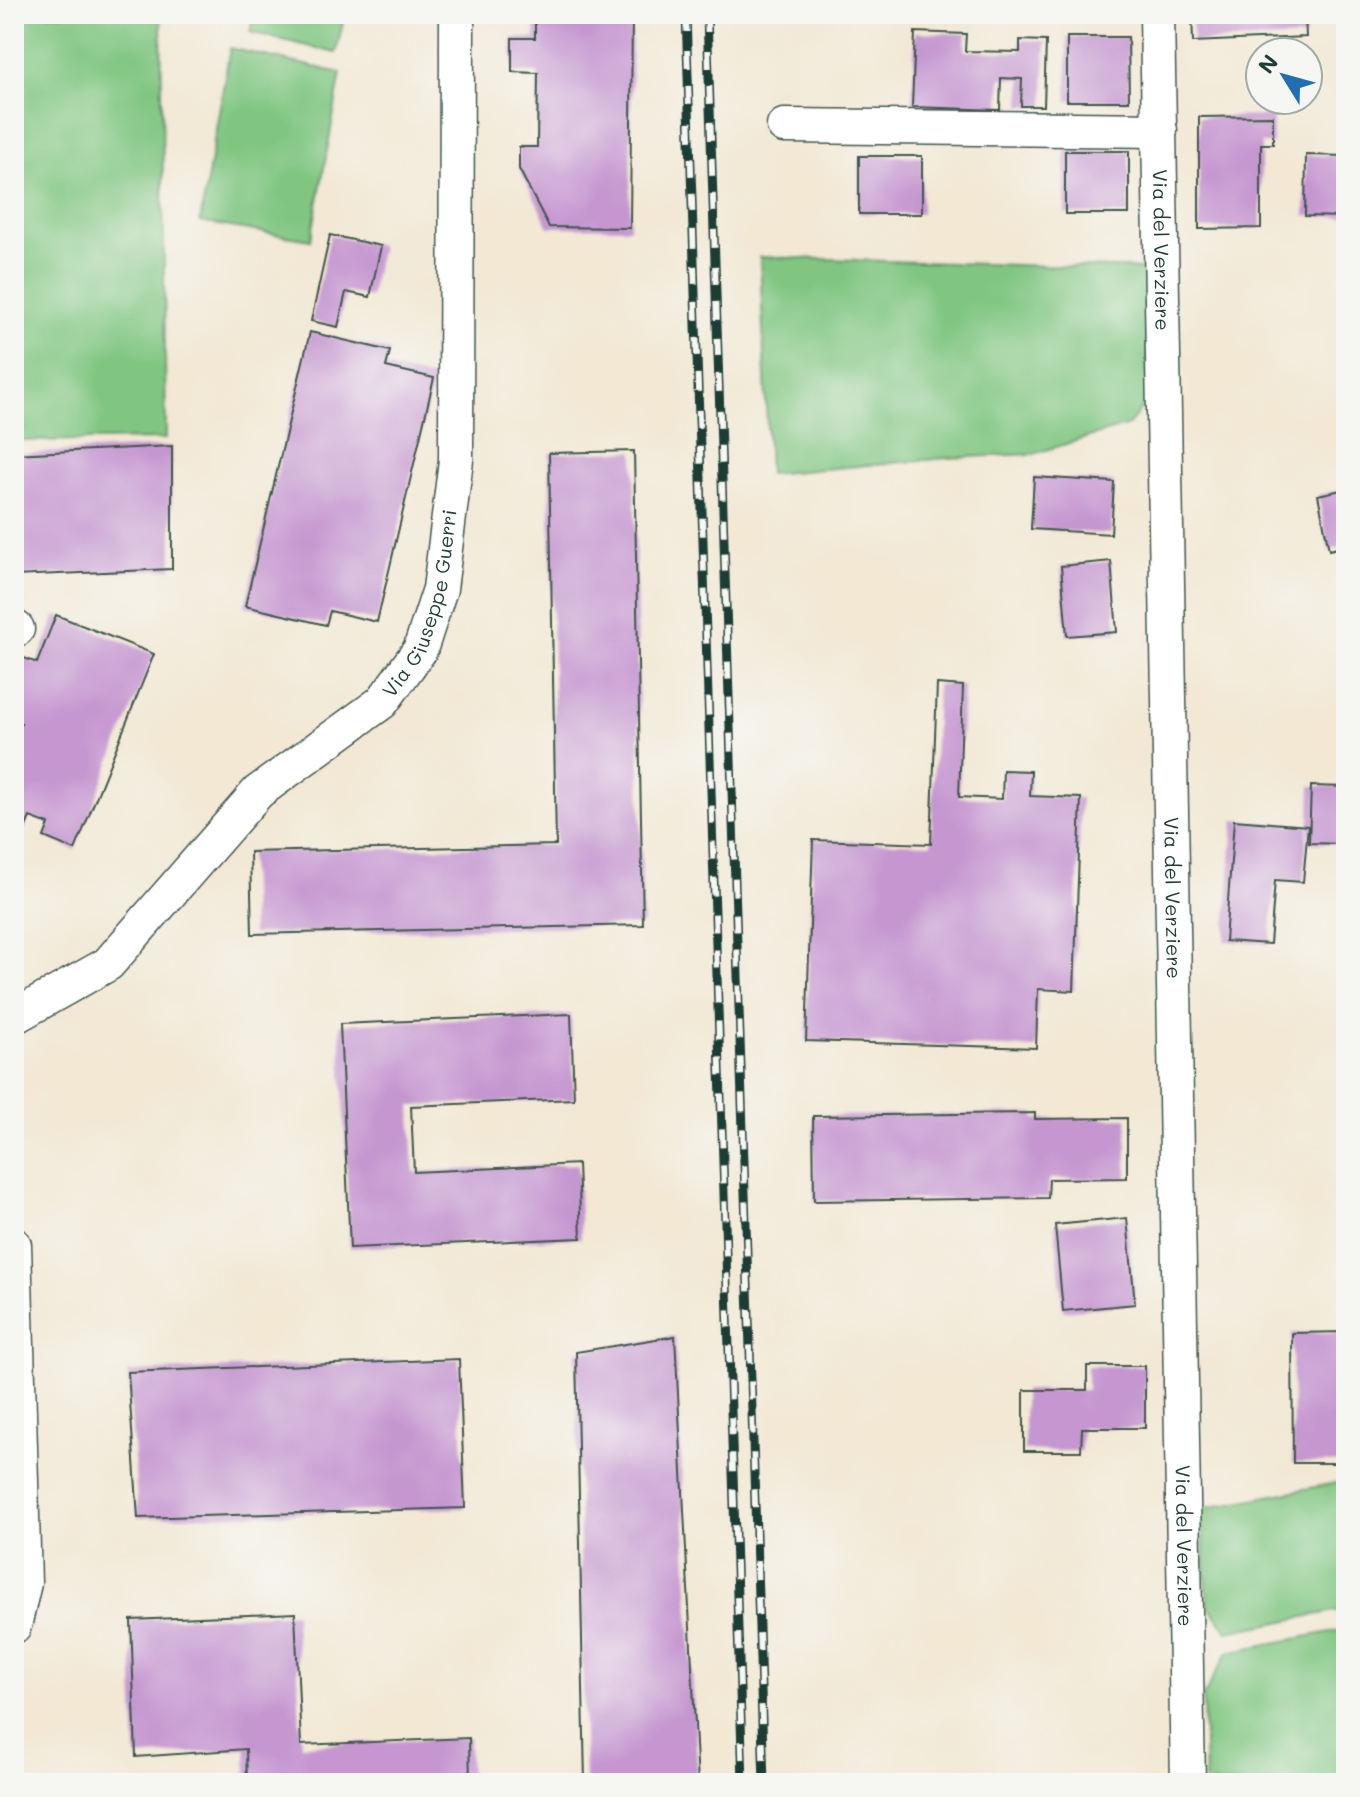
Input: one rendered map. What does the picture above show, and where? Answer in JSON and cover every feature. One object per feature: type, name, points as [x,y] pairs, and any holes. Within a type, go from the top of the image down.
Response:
[{"type":"street","name":"Via Giuseppe Guerri","points":[[14,1017],[108,964],[258,792],[382,702],[420,650],[440,589],[456,460],[457,14]]},
{"type":"street","name":"Via del Verziere","points":[[1157,14],[1188,1783]]},
{"type":"street","points":[[784,126],[1160,130]]},
{"type":"street","points":[[14,1245],[24,1583],[14,1626]]},
{"type":"green space","points":[[14,14],[161,14],[166,439],[14,441]]},
{"type":"green space","points":[[254,14],[345,14],[336,53],[250,32]]},
{"type":"green space","points":[[230,48],[341,73],[311,240],[200,222]]},
{"type":"green space","points":[[760,257],[1146,269],[1148,399],[1129,425],[1033,454],[947,458],[769,474]]},
{"type":"green space","points":[[1346,1481],[1346,1609],[1228,1632],[1208,1605],[1201,1509]]},
{"type":"green space","points":[[1346,1629],[1346,1783],[1205,1783],[1203,1697],[1228,1652]]},
{"type":"building","points":[[535,14],[632,14],[630,228],[549,227],[519,169],[519,147],[537,147],[538,73],[512,72],[512,38],[535,38]]},
{"type":"building","points":[[940,14],[977,14],[976,20]]},
{"type":"building","points":[[1192,14],[1305,14],[1306,36],[1244,36],[1244,40],[1193,42]]},
{"type":"building","points":[[915,32],[966,34],[965,51],[1020,52],[1020,40],[1046,41],[1044,106],[1021,106],[1022,79],[1001,78],[1000,110],[912,107]]},
{"type":"building","points":[[1067,37],[1128,37],[1129,101],[1067,101]]},
{"type":"building","points":[[1273,116],[1273,144],[1261,144],[1261,228],[1199,229],[1199,117]]},
{"type":"building","points":[[1065,151],[1129,151],[1129,214],[1065,214]]},
{"type":"building","points":[[1306,155],[1346,156],[1346,217],[1305,216]]},
{"type":"building","points":[[859,156],[922,156],[922,214],[859,214]]},
{"type":"building","points":[[330,235],[381,246],[370,297],[346,292],[338,327],[311,321]]},
{"type":"building","points":[[310,332],[390,351],[386,367],[434,378],[377,622],[330,611],[326,625],[245,606]]},
{"type":"building","points":[[172,446],[172,569],[14,576],[14,454]]},
{"type":"building","points":[[634,451],[643,925],[252,934],[250,852],[556,845],[549,453]]},
{"type":"building","points":[[1034,477],[1114,482],[1111,534],[1031,529]]},
{"type":"building","points":[[1346,489],[1346,546],[1329,550],[1318,495]]},
{"type":"building","points":[[1111,561],[1117,632],[1067,636],[1061,566]]},
{"type":"building","points":[[56,615],[154,654],[75,850],[44,837],[49,824],[30,817],[24,831],[14,827],[14,740],[21,723],[14,720],[14,668],[19,656],[37,663]]},
{"type":"building","points":[[937,684],[963,686],[959,797],[1002,799],[1003,770],[1031,771],[1030,796],[1081,798],[1074,991],[1038,989],[1036,1048],[806,1041],[813,840],[931,844]]},
{"type":"building","points":[[1311,786],[1346,787],[1346,844],[1309,843]]},
{"type":"building","points":[[1234,820],[1308,826],[1303,882],[1275,880],[1270,944],[1225,941]]},
{"type":"building","points":[[571,1014],[574,1099],[411,1106],[414,1172],[578,1164],[581,1238],[350,1248],[340,1024]]},
{"type":"building","points":[[1035,1113],[1035,1119],[1127,1118],[1127,1178],[1049,1179],[1048,1198],[814,1201],[813,1116]]},
{"type":"building","points":[[1127,1218],[1135,1304],[1063,1311],[1055,1225]]},
{"type":"building","points":[[1346,1332],[1346,1463],[1293,1463],[1292,1333]]},
{"type":"building","points":[[675,1336],[698,1783],[585,1783],[576,1352]]},
{"type":"building","points":[[459,1359],[465,1508],[138,1518],[128,1372]]},
{"type":"building","points":[[1087,1366],[1145,1366],[1145,1428],[1082,1428],[1081,1451],[1024,1451],[1024,1390],[1087,1390]]},
{"type":"building","points":[[295,1613],[301,1745],[469,1738],[470,1783],[247,1783],[246,1749],[136,1757],[131,1620]]},
{"type":"railway","points":[[686,14],[743,1783]]},
{"type":"railway","points":[[707,14],[764,1783]]}]
